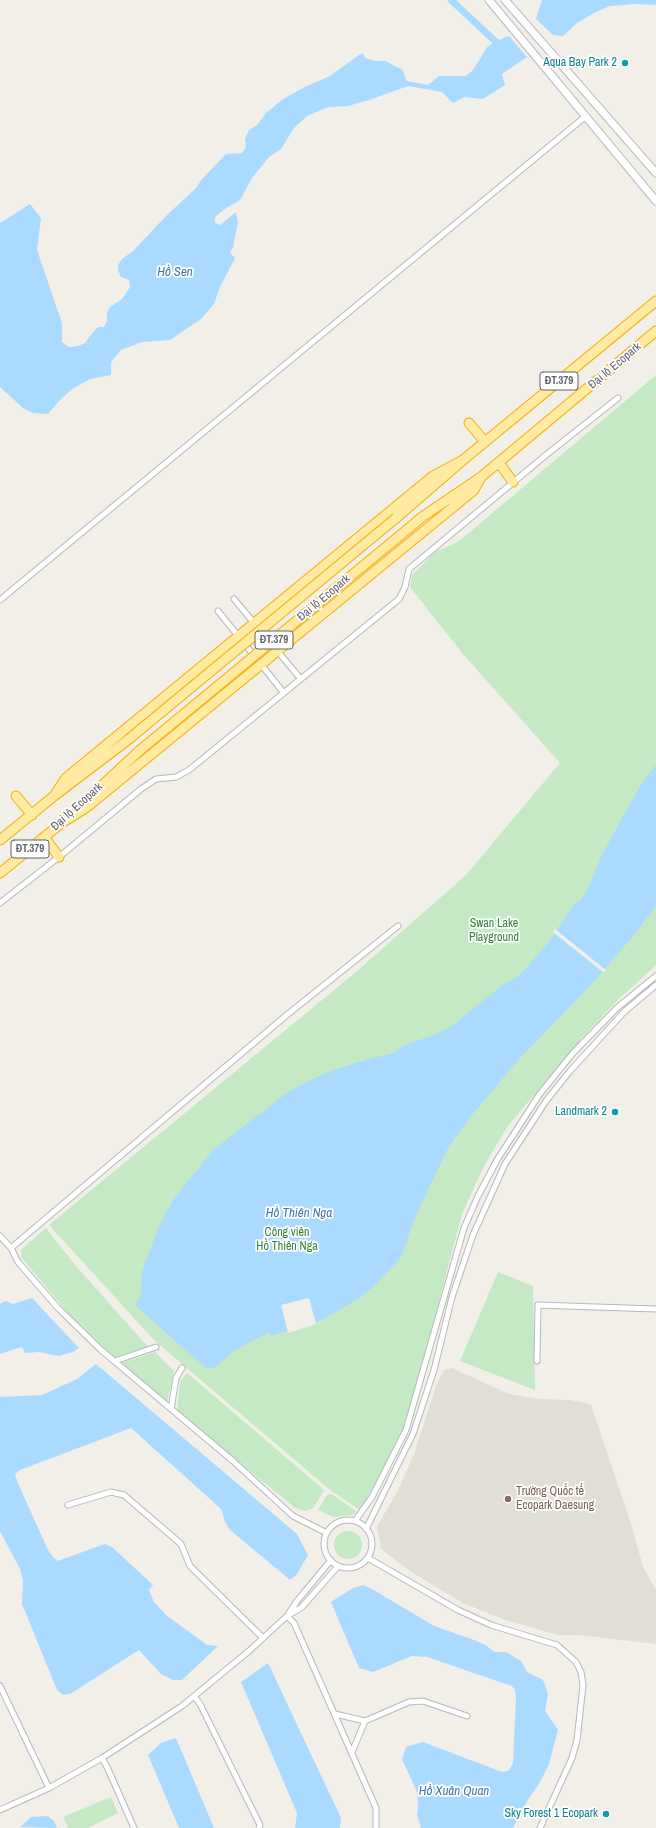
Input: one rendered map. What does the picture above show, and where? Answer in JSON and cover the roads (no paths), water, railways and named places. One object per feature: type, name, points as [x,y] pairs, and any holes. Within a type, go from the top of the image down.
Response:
[{"type":"highway","name":"Đại lộ Ecopark","points":[[0,840],[54,796],[129,740],[396,518],[463,460],[656,301]]},
{"type":"highway","name":"Đại lộ Ecopark","points":[[0,873],[60,824],[139,751],[422,517],[481,477],[656,332]]},
{"type":"highway","points":[[469,423],[485,442]]},
{"type":"highway","points":[[54,796],[66,778],[238,636],[433,476],[463,460]]},
{"type":"highway","points":[[499,462],[513,482]]},
{"type":"highway","points":[[60,824],[87,807],[474,490],[481,477]]},
{"type":"highway","points":[[16,796],[32,815]]},
{"type":"highway","points":[[44,837],[60,857]]},
{"type":"main road","points":[[489,0],[656,201]]},
{"type":"main road","points":[[505,0],[656,173]]},
{"type":"street","points":[[0,600],[586,116]]},
{"type":"street","points":[[0,903],[60,857],[156,779],[176,777],[189,770],[300,678],[399,599],[405,587],[409,569],[513,482],[618,398]]},
{"type":"street","points":[[234,599],[300,678]]},
{"type":"street","points":[[218,611],[283,692]]},
{"type":"street","points":[[10,1248],[288,1014],[398,926]]},
{"type":"street","points":[[355,1522],[372,1497],[406,1430],[464,1228],[478,1196],[497,1160],[539,1095],[573,1053],[618,1007],[656,976]]},
{"type":"street","points":[[366,1529],[414,1434],[434,1370],[452,1297],[473,1235],[505,1164],[546,1101],[570,1071],[625,1011],[656,985]]},
{"type":"street","points":[[633,994],[638,1001]]},
{"type":"street","points":[[497,1160],[505,1164]]},
{"type":"street","points":[[0,1236],[10,1248],[18,1262],[58,1308],[100,1350],[233,1461],[293,1516],[327,1533]]},
{"type":"street","points":[[444,1295],[452,1297]]},
{"type":"street","points":[[537,1361],[538,1305],[656,1310]]},
{"type":"street","points":[[114,1361],[156,1347]]},
{"type":"street","points":[[171,1409],[176,1378],[182,1368]]},
{"type":"street","points":[[406,1430],[414,1434]]},
{"type":"street","points":[[68,1504],[111,1492],[124,1495],[181,1544],[190,1566],[263,1638]]},
{"type":"street","points":[[342,1521],[355,1522],[366,1529],[372,1543],[371,1551],[368,1558],[363,1563],[351,1568],[338,1566],[327,1555],[325,1544],[327,1533],[331,1528],[342,1521]]},
{"type":"street","points":[[368,1558],[458,1610],[491,1626],[557,1645],[576,1662],[581,1672],[583,1685],[577,1740],[572,1758],[540,1828]]},
{"type":"street","points":[[287,1616],[297,1601],[331,1560]]},
{"type":"street","points":[[0,1810],[49,1788],[102,1758],[182,1706],[287,1616],[302,1607],[338,1566]]},
{"type":"street","points":[[287,1616],[294,1623],[376,1808],[376,1828]]},
{"type":"street","points":[[0,1686],[49,1788]]},
{"type":"street","points":[[194,1696],[200,1704],[260,1825],[260,1828]]},
{"type":"street","points":[[335,1714],[365,1721],[409,1702],[423,1701],[467,1716]]},
{"type":"street","points":[[352,1752],[365,1721]]},
{"type":"street","points":[[102,1758],[134,1828]]},
{"type":"water","points":[[542,0],[656,0],[656,5],[635,4],[610,6],[577,23],[563,36],[553,35],[536,19]]},
{"type":"water","name":"Hồ Sen","points":[[509,36],[527,57],[502,74],[505,85],[483,99],[464,97],[453,103],[442,92],[408,86],[348,106],[328,107],[307,116],[294,128],[281,149],[269,157],[252,178],[240,200],[226,208],[215,217],[215,223],[220,225],[236,212],[238,222],[233,247],[230,253],[235,258],[220,287],[214,304],[201,319],[170,340],[142,342],[121,350],[111,362],[111,375],[90,379],[72,389],[48,414],[33,413],[23,408],[0,387],[0,223],[30,204],[41,218],[37,250],[62,323],[62,342],[69,347],[78,346],[85,343],[98,327],[104,327],[110,307],[122,299],[130,287],[129,280],[121,277],[118,270],[118,265],[122,259],[133,251],[167,215],[197,187],[201,180],[226,154],[242,153],[246,147],[245,139],[249,130],[257,125],[266,113],[283,99],[330,76],[362,53],[366,58],[374,61],[386,61],[402,69],[407,81],[428,85],[439,76],[466,76],[473,70],[488,46]]},
{"type":"water","name":"Hồ Thiên Nga","points":[[656,765],[656,906],[634,935],[587,989],[519,1059],[471,1116],[449,1146],[415,1217],[401,1257],[373,1287],[359,1298],[322,1320],[271,1336],[269,1332],[235,1350],[215,1367],[207,1369],[135,1305],[141,1296],[142,1272],[158,1229],[173,1200],[213,1150],[288,1092],[312,1079],[334,1070],[391,1054],[408,1044],[440,1033],[456,1023],[501,986],[520,975],[548,943],[575,903],[581,900],[588,888],[602,855],[627,809],[643,782]]},
{"type":"water","points":[[32,1298],[79,1348],[73,1352],[59,1356],[39,1352],[25,1353],[22,1347],[0,1354],[0,1304],[6,1301],[13,1304]]},
{"type":"water","points":[[96,1364],[297,1534],[308,1555],[297,1574],[290,1580],[230,1530],[225,1522],[221,1509],[131,1428],[20,1470],[15,1474],[17,1481],[48,1550],[53,1557],[58,1561],[105,1544],[112,1547],[153,1585],[149,1590],[154,1602],[166,1615],[207,1645],[218,1646],[182,1680],[173,1680],[161,1674],[139,1650],[70,1694],[63,1695],[57,1690],[22,1604],[23,1580],[20,1569],[0,1531],[0,1397],[42,1395],[77,1379]]},
{"type":"water","name":"Hồ Xuân Quan","points":[[363,1585],[434,1626],[477,1641],[487,1646],[494,1652],[506,1652],[521,1661],[528,1673],[542,1679],[544,1682],[548,1694],[545,1711],[558,1730],[549,1764],[513,1828],[421,1828],[417,1815],[417,1792],[402,1759],[406,1747],[423,1742],[502,1772],[508,1771],[513,1764],[516,1698],[515,1690],[512,1686],[427,1657],[412,1656],[373,1672],[359,1668],[331,1602],[353,1588]]},
{"type":"water","points":[[268,1663],[341,1818],[340,1828],[295,1828],[297,1813],[241,1682]]},
{"type":"water","points":[[176,1738],[214,1828],[179,1828],[148,1755],[161,1743]]},
{"type":"water","points":[[48,1816],[54,1821],[57,1828],[20,1827],[31,1817]]},
{"type":"waterway","points":[[451,0],[496,42]]},
{"type":"place","name":"Aqua Bay Park 2","points":[[625,63]]},
{"type":"place","name":"Landmark 2","points":[[615,1112]]},
{"type":"place","name":"Trường Quốc tế Ecopark Daesung","points":[[508,1499]]},
{"type":"place","name":"Sky Forest 1 Ecopark","points":[[606,1814]]},
{"type":"park label","name":"Swan Lake Playground","points":[[494,931]]},
{"type":"park label","name":"Công viên Hồ Thiên Nga","points":[[287,1240]]}]
